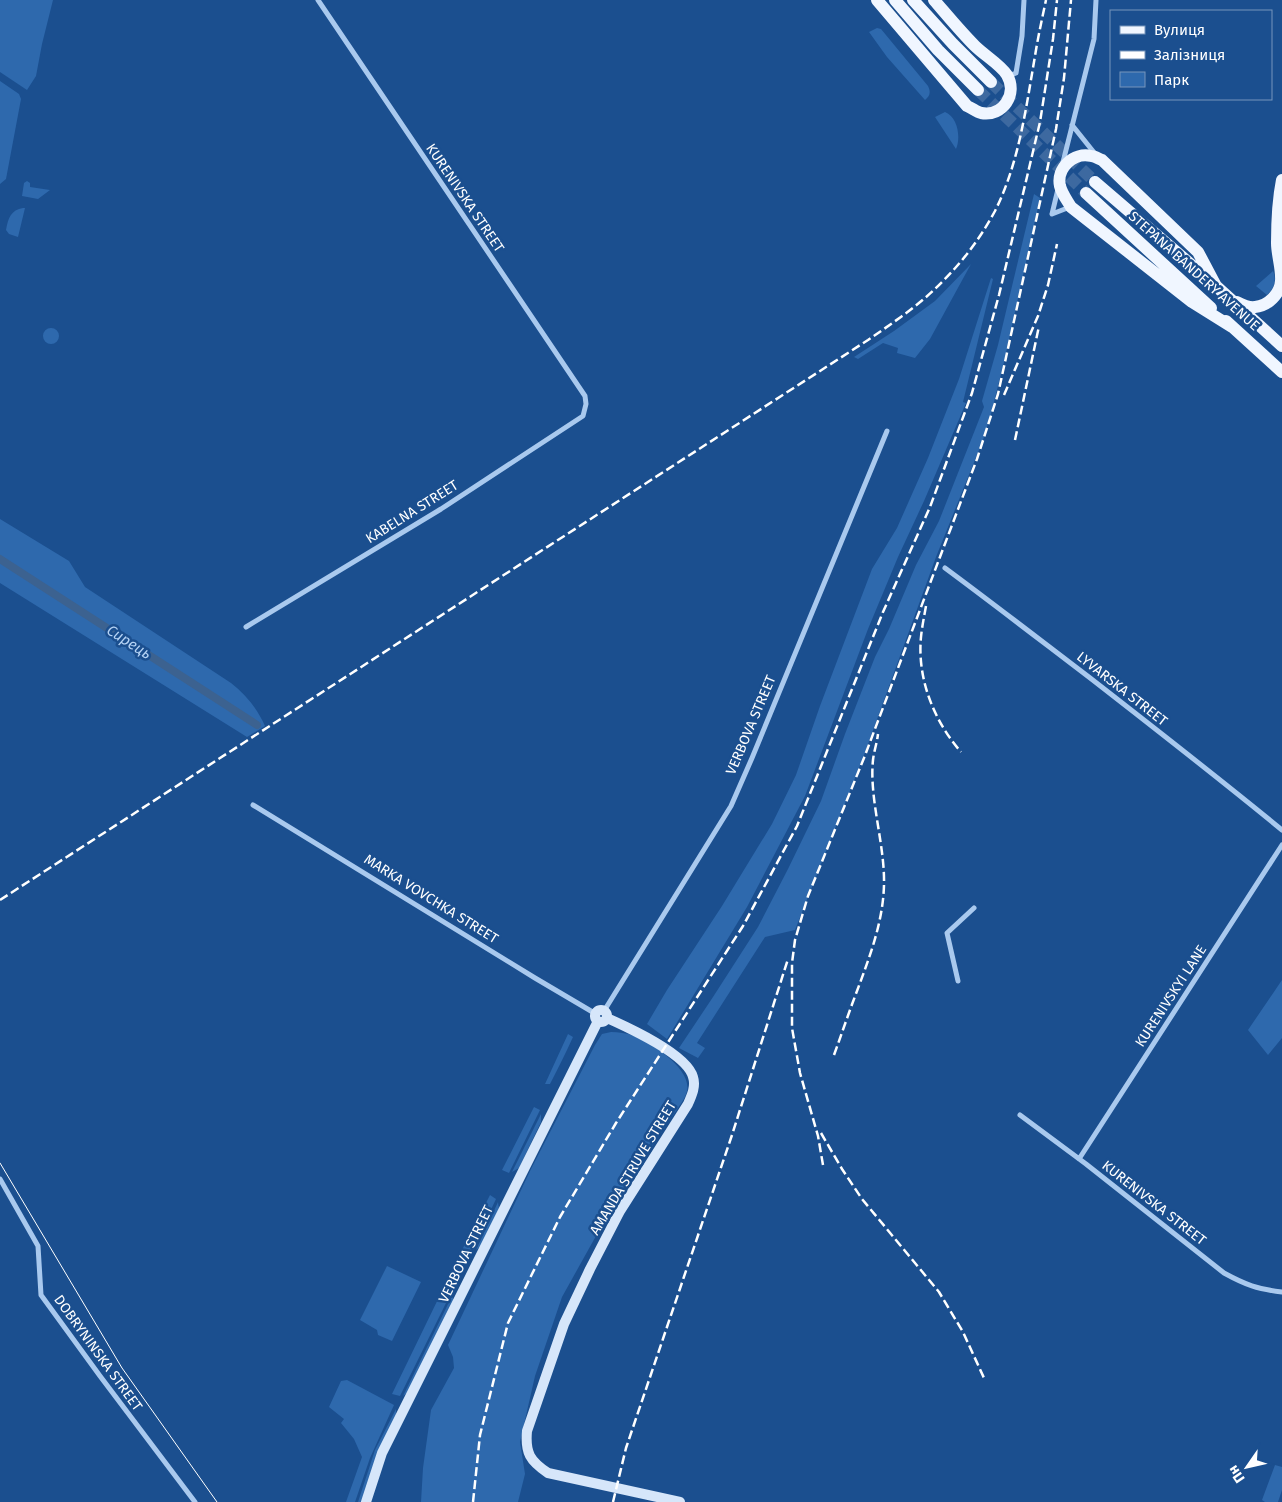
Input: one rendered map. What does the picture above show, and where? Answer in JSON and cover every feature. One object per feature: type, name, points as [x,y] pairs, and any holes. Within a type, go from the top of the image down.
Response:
[{"type":"main road","points":[[877,0],[968,106],[980,113],[990,113],[1002,108],[1009,100],[1012,87],[1006,74],[974,46],[934,0]]},
{"type":"main road","points":[[895,0],[938,50],[978,90]]},
{"type":"main road","points":[[913,0],[990,82]]},
{"type":"main road","points":[[1216,286],[1198,252],[1102,160],[1091,156],[1079,156],[1069,161],[1062,170],[1060,184],[1064,196],[1072,207],[1192,302],[1232,327]]},
{"type":"main road","points":[[1229,298],[1246,306],[1262,306],[1278,291],[1281,282],[1277,243],[1282,180]]},
{"type":"main road","name":"STEPANA BANDERY AVENUE","points":[[1095,182],[1216,286],[1282,346]]},
{"type":"main road","name":"STEPANA BANDERY AVENUE","points":[[1086,193],[1282,372]]},
{"type":"main road","points":[[1229,298],[1282,339]]},
{"type":"main road","name":"AMANDA STRUVE STREET","points":[[601,1016],[649,1037],[673,1054],[693,1076],[694,1090],[688,1104],[620,1211],[590,1268],[564,1324],[527,1431],[526,1444],[536,1465],[548,1473],[680,1502]]},
{"type":"main road","name":"VERBOVA STREET","points":[[366,1502],[382,1453],[601,1016]]},
{"type":"street","name":"KURENIVSKA STREET","points":[[318,0],[585,396],[585,411]]},
{"type":"street","points":[[1006,74],[1011,76],[1016,73],[1022,36],[1024,0]]},
{"type":"street","points":[[1062,170],[1094,39],[1096,0]]},
{"type":"street","points":[[1072,125],[1102,160]]},
{"type":"street","points":[[1060,184],[1052,214],[1072,207]]},
{"type":"street","name":"KABELNA STREET","points":[[246,627],[441,509],[583,416],[585,411]]},
{"type":"street","name":"VERBOVA STREET","points":[[601,1016],[731,806],[887,431]]},
{"type":"street","name":"LYVARSKA STREET","points":[[945,568],[1134,712],[1282,830]]},
{"type":"street","name":"MARKA VOVCHKA STREET","points":[[253,805],[535,978],[601,1016]]},
{"type":"street","name":"KURENIVSKYI LANE","points":[[1079,1159],[1282,845]]},
{"type":"street","points":[[958,981],[947,933],[974,908]]},
{"type":"street","name":"KURENIVSKA STREET","points":[[1020,1115],[1224,1273],[1244,1285],[1261,1290],[1282,1292]]},
{"type":"street","name":"DOBRYNINSKA STREET","points":[[0,1179],[38,1246],[41,1295],[195,1502]]},
{"type":"green space","points":[[0,0],[53,0],[36,76],[27,90],[0,72]]},
{"type":"green space","points":[[877,28],[881,29],[928,86],[929,94],[925,100],[887,57],[869,32]]},
{"type":"green space","points":[[0,81],[19,94],[21,99],[6,179],[0,184]]},
{"type":"green space","points":[[945,112],[956,123],[958,139],[956,149],[935,117]]},
{"type":"green space","points":[[27,181],[30,183],[30,187],[50,190],[38,199],[22,196],[24,183]]},
{"type":"green space","points":[[1034,194],[1040,198],[991,414],[983,440],[936,557],[863,758],[795,930],[765,937],[697,1043],[705,1048],[698,1058],[679,1048],[758,927],[821,801],[875,657],[916,565],[939,521],[984,407],[982,401],[998,345]]},
{"type":"green space","points":[[25,208],[18,237],[9,234],[6,230],[9,218],[19,209]]},
{"type":"green space","points":[[971,264],[930,339],[915,358],[897,353],[898,348],[883,343],[858,359],[854,357],[935,301]]},
{"type":"green space","points":[[1273,271],[1274,284],[1267,295],[1256,286]]},
{"type":"green space","points":[[991,278],[993,279],[963,402],[966,403],[868,629],[805,796],[747,907],[667,1039],[647,1024],[772,824],[796,775],[872,569],[897,528],[928,458],[959,379]]},
{"type":"green space","points":[[51,328],[59,336],[51,344],[43,336]]},
{"type":"green space","points":[[0,519],[69,561],[85,587],[231,683],[251,702],[265,726],[247,737],[0,583]]},
{"type":"green space","points":[[1282,980],[1282,1038],[1268,1055],[1248,1030]]},
{"type":"green space","points":[[611,1032],[642,1039],[669,1058],[683,1074],[687,1083],[686,1095],[616,1200],[562,1297],[535,1376],[520,1442],[525,1474],[518,1502],[421,1502],[423,1468],[431,1410],[454,1368],[453,1357],[448,1345],[531,1169],[595,1045],[602,1034]]},
{"type":"green space","points":[[568,1034],[573,1037],[550,1084],[545,1084]]},
{"type":"green space","points":[[534,1107],[540,1110],[509,1173],[502,1170]]},
{"type":"green space","points":[[541,1114],[541,1122],[519,1168],[512,1172]]},
{"type":"green space","points":[[490,1195],[496,1199],[471,1252],[462,1250]]},
{"type":"green space","points":[[498,1202],[499,1209],[481,1246],[476,1250]]},
{"type":"green space","points":[[458,1257],[466,1262],[455,1285],[446,1282]]},
{"type":"green space","points":[[387,1266],[421,1282],[392,1341],[378,1335],[377,1330],[360,1320]]},
{"type":"green space","points":[[442,1291],[450,1295],[400,1396],[392,1394]]},
{"type":"green space","points":[[452,1296],[454,1301],[407,1393],[403,1396]]},
{"type":"green space","points":[[347,1380],[394,1405],[370,1458],[355,1502],[346,1502],[362,1457],[354,1439],[341,1423],[344,1419],[329,1407],[341,1381]]},
{"type":"green space","points":[[396,1409],[396,1416],[361,1502],[358,1502],[375,1450]]},
{"type":"green space","points":[[1275,1465],[1282,1467],[1282,1490],[1278,1502],[1265,1502],[1262,1500]]},
{"type":"waterway","name":"Сирець","points":[[0,559],[257,725]]},
{"type":"tunnel","points":[[991,82],[1095,182]]},
{"type":"tunnel","points":[[978,90],[1086,193]]},
{"type":"tram line","points":[[0,1163],[122,1368],[217,1502]]},
{"type":"railway","points":[[0,900],[868,340],[926,297],[951,273],[972,248],[990,221],[1003,193],[1021,135],[1046,0]]},
{"type":"railway","points":[[473,1502],[480,1435],[508,1323],[560,1217],[616,1123],[743,926],[797,826],[883,612],[930,507],[972,393],[999,295],[1040,122],[1057,0]]},
{"type":"railway","points":[[823,1165],[818,1136],[800,1073],[792,1028],[792,963],[795,940],[808,896],[864,758],[977,459],[998,394],[1056,129],[1064,78],[1071,0]]},
{"type":"railway","points":[[1004,395],[1038,316],[1048,285],[1057,244]]},
{"type":"railway","points":[[1015,440],[1039,326]]},
{"type":"railway","points":[[926,606],[921,633],[920,653],[925,684],[935,713],[951,740],[961,752]]},
{"type":"railway","points":[[834,1055],[871,952],[883,899],[884,869],[872,775],[878,734]]},
{"type":"railway","points":[[613,1502],[626,1448],[732,1135],[788,959]]},
{"type":"railway","points":[[821,1133],[862,1199],[939,1292],[963,1332],[984,1378]]}]
